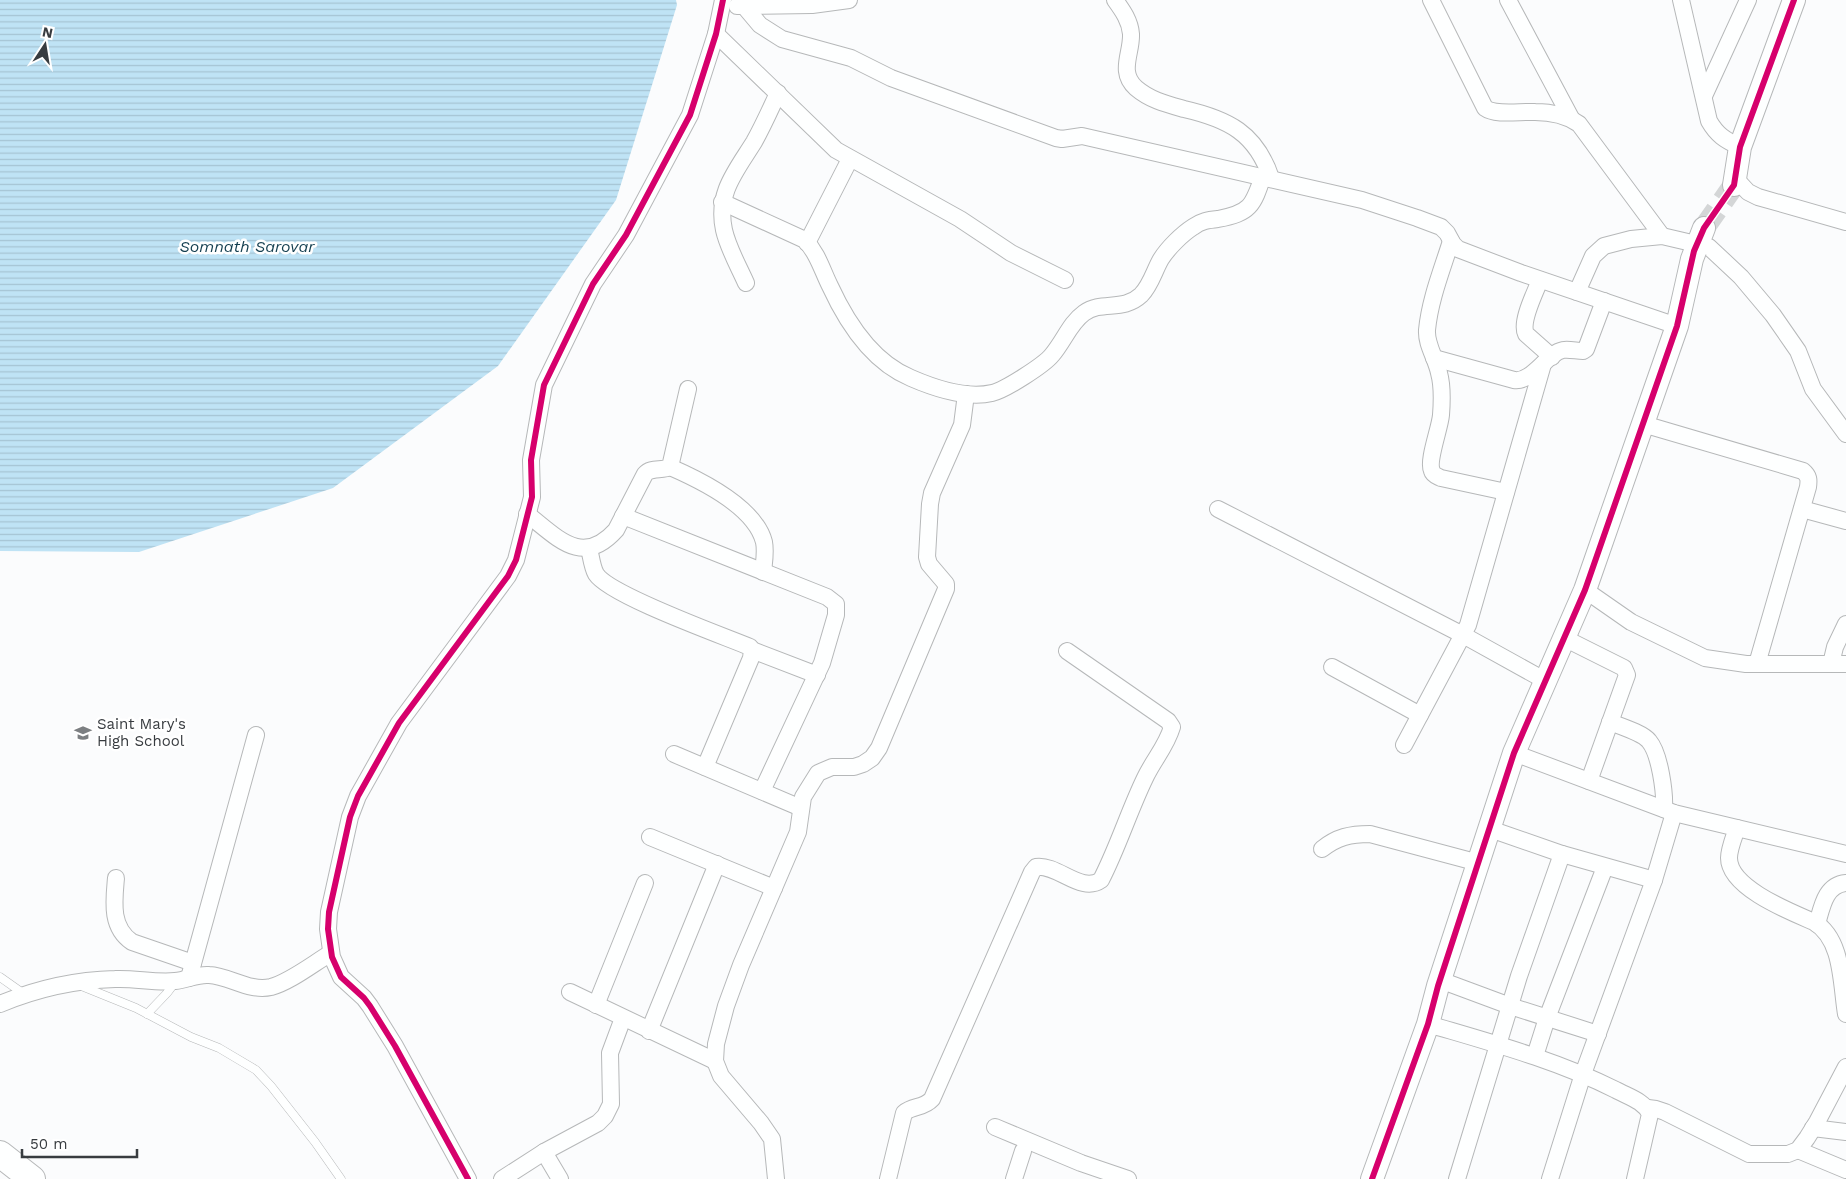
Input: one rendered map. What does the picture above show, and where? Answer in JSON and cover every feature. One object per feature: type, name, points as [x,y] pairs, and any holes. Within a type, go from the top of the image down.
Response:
[{"type":"main road","points":[[0,1154],[32,1179]]},
{"type":"street","points":[[468,1179],[395,1046],[364,998],[341,977],[331,953],[328,929],[329,912],[354,806],[399,723],[508,576],[516,560],[532,497],[531,460],[544,385],[593,284],[626,235],[690,114],[716,34],[722,3],[744,6],[812,5],[849,0]]},
{"type":"street","points":[[722,202],[796,235],[807,243],[820,261],[830,287],[852,326],[884,364],[909,378],[933,387],[966,394],[992,393],[1007,386],[1052,356],[1076,320],[1086,311],[1098,307],[1123,305],[1132,301],[1147,287],[1164,255],[1199,222],[1237,215],[1246,211],[1267,177],[1267,168],[1255,145],[1244,133],[1202,113],[1158,102],[1134,87],[1126,72],[1131,42],[1129,22],[1115,0]]},
{"type":"street","points":[[1431,0],[1485,108],[1494,112],[1537,112],[1571,118]]},
{"type":"street","points":[[1508,0],[1571,118],[1588,134],[1662,236]]},
{"type":"street","points":[[1681,0],[1709,121],[1715,131],[1727,141],[1740,147]]},
{"type":"street","points":[[1704,96],[1748,0]]},
{"type":"street","points":[[1794,0],[1740,147],[1734,182],[1748,192],[1758,196],[1846,222]]},
{"type":"street","points":[[744,6],[760,25],[782,39],[851,58],[891,78],[1056,138],[1082,136],[1362,200],[1441,227],[1458,248],[1540,280],[1677,326]]},
{"type":"street","points":[[716,34],[836,150],[960,219],[1011,252],[1065,280]]},
{"type":"street","points":[[746,283],[728,243],[724,228],[722,202],[733,175],[763,126],[778,93]]},
{"type":"street","points":[[807,243],[850,158]]},
{"type":"street","points":[[1577,292],[1593,256],[1604,246],[1631,239],[1662,236],[1701,236],[1761,299],[1794,344],[1813,389],[1846,434]]},
{"type":"street","points":[[1372,1179],[1428,1024],[1440,980],[1514,753],[1585,590],[1643,424],[1677,326],[1692,259],[1701,236]]},
{"type":"street","points":[[1451,241],[1432,300],[1427,332],[1428,343],[1440,375],[1442,388],[1440,428],[1431,462],[1431,471],[1441,478],[1506,492]]},
{"type":"street","points":[[1540,280],[1525,321],[1524,330],[1547,361]]},
{"type":"street","points":[[1434,358],[1518,381],[1523,380],[1564,350],[1583,351],[1586,349],[1604,302]]},
{"type":"street","points":[[1404,745],[1468,624],[1506,492],[1547,361]]},
{"type":"street","points":[[670,467],[688,389]]},
{"type":"street","points":[[776,1179],[772,1139],[761,1123],[720,1076],[714,1061],[716,1044],[726,1006],[741,965],[798,832],[803,798],[818,772],[863,764],[872,758],[879,748],[946,589],[946,584],[929,564],[927,557],[930,504],[939,476],[962,425],[966,394]]},
{"type":"street","points":[[1643,424],[1803,471],[1807,474],[1809,480],[1802,509],[1757,664]]},
{"type":"street","points":[[527,514],[571,545],[579,549],[589,548],[610,536],[616,530],[645,474],[650,470],[663,470],[670,467],[716,491],[740,508],[753,521],[761,532],[764,542],[763,572]]},
{"type":"street","points":[[1218,509],[1463,635],[1546,681]]},
{"type":"street","points":[[1802,509],[1846,521]]},
{"type":"street","points":[[623,516],[827,597],[836,604],[836,615],[817,675],[762,791]]},
{"type":"street","points":[[589,548],[596,574],[610,586],[629,597],[750,646],[752,650],[817,675]]},
{"type":"street","points":[[1585,590],[1631,622],[1692,653],[1723,662],[1838,664],[1835,647],[1846,624]]},
{"type":"street","points":[[1564,638],[1620,666],[1626,671],[1627,676],[1590,781]]},
{"type":"street","points":[[705,767],[751,658],[752,650]]},
{"type":"street","points":[[888,1179],[904,1113],[912,1108],[927,1105],[932,1099],[1032,872],[1036,867],[1043,866],[1082,883],[1095,884],[1101,880],[1146,777],[1163,750],[1170,734],[1172,727],[1168,721],[1067,651]]},
{"type":"street","points":[[1332,667],[1420,715]]},
{"type":"street","points":[[1550,1179],[1584,1074],[1654,880],[1669,811],[1663,780],[1651,744],[1645,737],[1610,722]]},
{"type":"street","points":[[186,974],[256,735]]},
{"type":"street","points":[[1514,753],[1669,811],[1846,854]]},
{"type":"street","points":[[674,754],[801,808]]},
{"type":"street","points":[[1737,828],[1729,859],[1734,872],[1761,898],[1817,924],[1830,936],[1836,949],[1846,1014]]},
{"type":"street","points":[[1490,829],[1562,854],[1654,880]]},
{"type":"street","points":[[1322,849],[1338,838],[1352,834],[1370,834],[1479,863]]},
{"type":"street","points":[[650,837],[774,888]]},
{"type":"street","points":[[1457,1179],[1510,1006],[1562,854]]},
{"type":"street","points":[[649,1030],[717,864]]},
{"type":"street","points":[[1535,1056],[1547,1018],[1605,867]]},
{"type":"street","points":[[116,878],[115,916],[126,939],[186,974]]},
{"type":"street","points":[[596,1005],[645,883]]},
{"type":"street","points":[[1817,924],[1830,890],[1835,886],[1846,883]]},
{"type":"street","points":[[0,1004],[36,990],[114,979],[186,974],[207,974],[219,976],[250,987],[269,987],[279,985],[331,953]]},
{"type":"street","points":[[1440,980],[1510,1006],[1598,1034]]},
{"type":"street","points":[[570,992],[714,1061]]},
{"type":"street","points":[[502,1179],[544,1152],[598,1123],[605,1116],[611,1104],[610,1053],[623,1018]]},
{"type":"street","points":[[1428,1024],[1498,1044],[1584,1074],[1644,1104],[1650,1114],[1635,1179]]},
{"type":"street","points":[[1648,1108],[1665,1112],[1749,1154],[1783,1155],[1798,1150],[1813,1128],[1846,1067]]},
{"type":"street","points":[[995,1127],[1082,1163],[1128,1179]]},
{"type":"street","points":[[1813,1128],[1846,1132]]},
{"type":"street","points":[[1014,1179],[1023,1150]]},
{"type":"street","points":[[1798,1150],[1846,1170]]},
{"type":"street","points":[[544,1152],[560,1179]]},
{"type":"lane","points":[[148,1014],[186,974]]},
{"type":"lane","points":[[0,976],[24,994]]},
{"type":"lane","points":[[74,984],[148,1014],[191,1037],[219,1048],[256,1070],[315,1142],[341,1179]]},
{"type":"water","name":"Somnath Sarovar","points":[[0,0],[676,0],[677,5],[616,200],[498,366],[333,488],[139,552],[0,551]]},
{"type":"tunnel","points":[[1704,228],[1734,185]]},
{"type":"cycle path","points":[[468,1179],[395,1046],[370,1006],[341,977],[332,957],[328,929],[329,912],[350,817],[358,796],[399,723],[508,576],[516,560],[532,497],[531,460],[544,385],[593,284],[626,235],[690,115],[716,34],[723,0]]},
{"type":"cycle path","points":[[1372,1179],[1428,1024],[1438,986],[1514,753],[1585,590],[1677,326],[1694,251],[1704,228],[1734,185],[1740,147],[1794,0]]},
{"type":"place","name":"Saint Mary's High School","points":[[83,733]]}]
